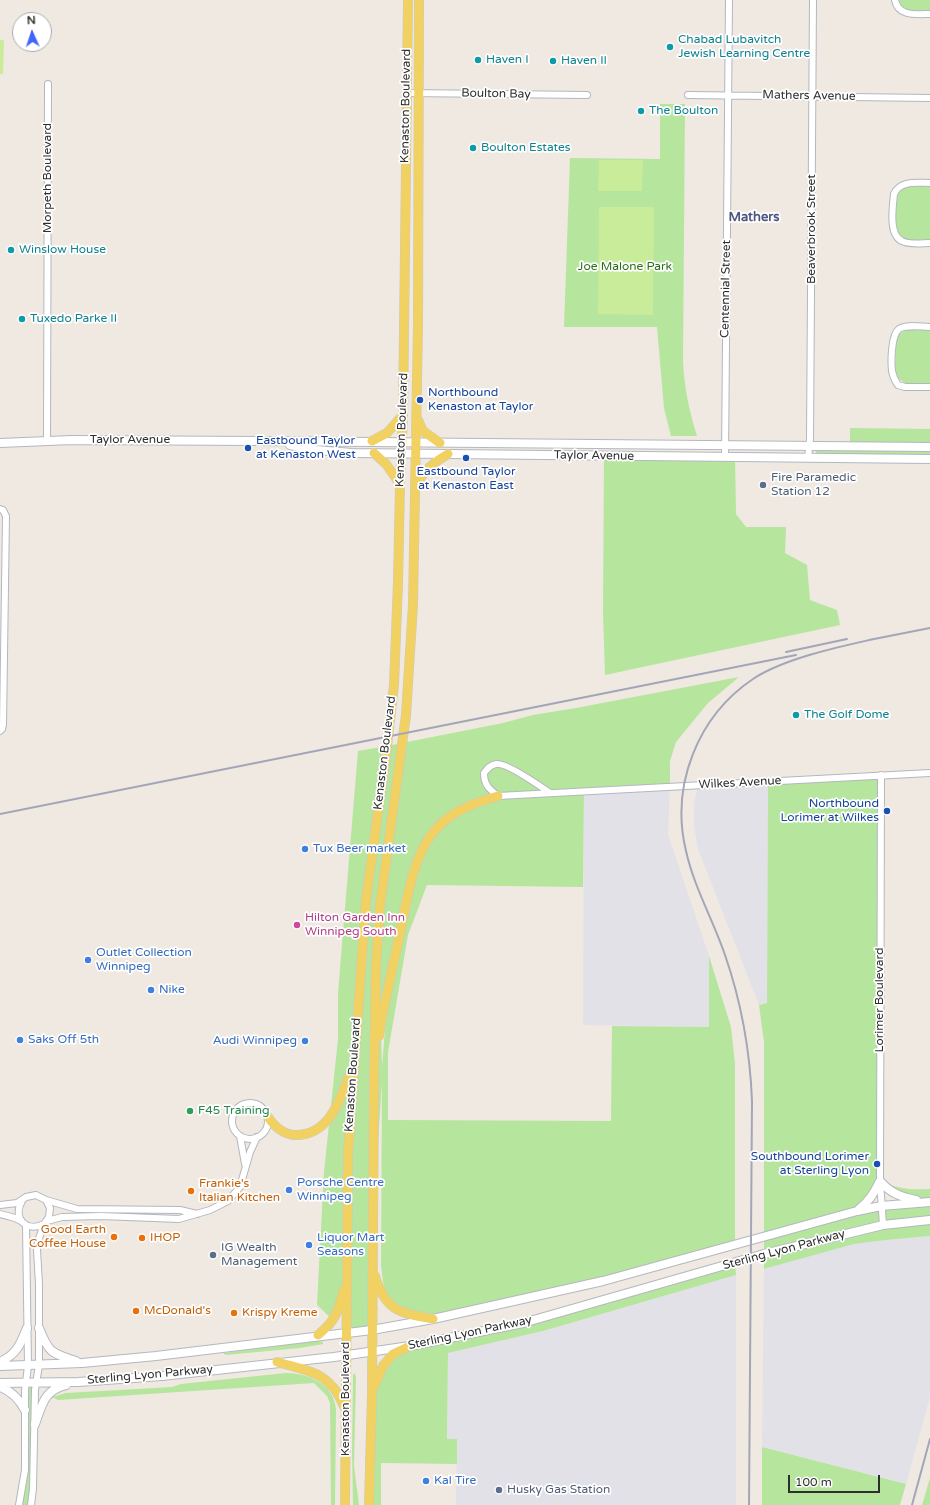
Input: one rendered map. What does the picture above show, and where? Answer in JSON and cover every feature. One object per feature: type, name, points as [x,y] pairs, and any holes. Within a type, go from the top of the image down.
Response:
[{"type":"main road","name":"Kenaston Boulevard","points":[[345,1505],[348,1154],[366,900],[387,746],[394,684],[397,626],[400,484],[404,415],[408,0]]},
{"type":"main road","name":"Kenaston Boulevard","points":[[369,1505],[372,1394],[376,964],[380,906],[403,744],[409,682],[413,612],[417,416],[419,0]]},
{"type":"main road","points":[[372,441],[387,433],[404,415]]},
{"type":"main road","points":[[417,416],[424,431],[440,443]]},
{"type":"main road","name":"Taylor Avenue","points":[[0,443],[47,440],[372,441],[402,443],[930,447]]},
{"type":"main road","name":"Taylor Avenue","points":[[260,441],[339,452],[402,454],[930,459]]},
{"type":"main road","points":[[374,453],[386,464],[400,484]]},
{"type":"main road","points":[[415,486],[429,467],[448,454]]},
{"type":"main road","points":[[374,1075],[382,1016],[416,865],[436,828],[448,817],[472,804],[498,796]]},
{"type":"main road","points":[[268,1117],[273,1124],[292,1135],[305,1135],[317,1130],[331,1116],[341,1097],[354,1063]]},
{"type":"main road","points":[[857,1211],[866,1205],[880,1181],[893,1193],[908,1199],[927,1202]]},
{"type":"main road","name":"Sterling Lyon Parkway","points":[[0,1366],[82,1363],[164,1355],[318,1335],[372,1330],[433,1319],[603,1281],[764,1235],[857,1211],[881,1206],[927,1202]]},
{"type":"main road","name":"Sterling Lyon Parkway","points":[[0,1383],[78,1382],[162,1376],[277,1362],[334,1357],[346,1354],[410,1346],[523,1323],[764,1254],[883,1225],[930,1220]]},
{"type":"main road","points":[[373,1268],[378,1287],[390,1305],[400,1312],[409,1315],[433,1319]]},
{"type":"main road","points":[[318,1335],[337,1315],[347,1277]]},
{"type":"main road","points":[[0,1362],[14,1353],[20,1345],[27,1328]]},
{"type":"main road","points":[[39,1328],[45,1344],[52,1352],[82,1363]]},
{"type":"main road","points":[[372,1394],[383,1366],[393,1354],[410,1346]]},
{"type":"main road","points":[[277,1362],[321,1375],[337,1390],[346,1409]]},
{"type":"main road","points":[[35,1424],[42,1402],[48,1393],[59,1386],[78,1382]]},
{"type":"main road","points":[[0,1387],[15,1395],[25,1410]]},
{"type":"street","name":"Centennial Street","points":[[725,457],[729,0]]},
{"type":"street","name":"Beaverbrook Street","points":[[808,458],[810,446],[813,0]]},
{"type":"street","points":[[895,0],[896,6],[905,13],[930,14]]},
{"type":"street","name":"Morpeth Boulevard","points":[[47,440],[48,84]]},
{"type":"street","name":"Boulton Bay","points":[[406,93],[586,95]]},
{"type":"street","name":"Mathers Avenue","points":[[688,95],[930,98]]},
{"type":"street","points":[[930,183],[910,183],[901,185],[896,190],[894,194],[893,229],[897,238],[902,242],[930,243]]},
{"type":"street","points":[[930,327],[908,327],[900,329],[895,334],[893,342],[892,371],[894,379],[898,385],[905,387],[930,387]]},
{"type":"street","points":[[0,509],[3,510],[6,516],[3,725],[0,732]]},
{"type":"street","points":[[498,796],[487,787],[484,779],[484,773],[489,767],[497,763],[503,764],[550,793]]},
{"type":"street","name":"Wilkes Avenue","points":[[498,796],[930,773]]},
{"type":"street","name":"Lorimer Boulevard","points":[[881,776],[880,1181],[883,1225]]},
{"type":"street","points":[[0,1214],[15,1218],[24,1224],[35,1227],[45,1222],[62,1217],[179,1218],[198,1214],[228,1201],[240,1187],[245,1166],[240,1136],[234,1127],[233,1116],[240,1106],[246,1104],[258,1105],[263,1108],[268,1117],[266,1130],[258,1137],[252,1139],[240,1136]]},
{"type":"street","points":[[245,1166],[258,1137]]},
{"type":"street","points":[[0,1205],[10,1205],[31,1196],[41,1197],[46,1200],[77,1209],[180,1210],[198,1214]]},
{"type":"street","points":[[31,1505],[33,1489],[35,1390],[38,1383],[39,1365],[37,1250],[38,1241],[45,1222],[49,1217],[50,1208],[46,1200]]},
{"type":"street","points":[[19,1505],[25,1470],[25,1390],[28,1366],[24,1224],[20,1219],[18,1209],[22,1201]]},
{"type":"shaded area","points":[[768,781],[767,1004],[759,1005],[698,849],[694,826],[694,804],[698,785]]},
{"type":"shaded area","points":[[670,786],[668,834],[709,956],[709,1027],[583,1025],[584,791]]},
{"type":"shaded area","points":[[930,1236],[930,1397],[906,1484],[762,1447],[764,1269],[854,1244]]},
{"type":"shaded area","points":[[736,1275],[736,1505],[456,1505],[457,1440],[447,1439],[448,1353],[543,1331]]},
{"type":"green space","points":[[895,0],[930,0],[930,14],[905,13]]},
{"type":"green space","points":[[0,40],[4,40],[3,74],[0,74]]},
{"type":"green space","name":"Joe Malone Park","points":[[660,104],[685,104],[683,360],[687,398],[697,436],[671,436],[664,408],[657,327],[564,327],[570,158],[660,159]]},
{"type":"green space","points":[[599,160],[643,160],[642,191],[598,191]]},
{"type":"green space","points":[[930,183],[930,243],[909,243],[895,235],[894,194],[901,185]]},
{"type":"green space","points":[[599,207],[654,207],[653,315],[598,314]]},
{"type":"green space","points":[[907,330],[930,330],[930,384],[906,384],[898,378],[895,368],[896,342],[899,334]]},
{"type":"green space","points":[[850,428],[930,429],[930,447],[850,446]]},
{"type":"green space","points":[[816,450],[930,451],[930,456],[816,454]]},
{"type":"green space","points":[[604,456],[735,457],[736,514],[746,527],[786,527],[785,553],[807,565],[810,600],[837,610],[840,625],[605,675],[603,612]]},
{"type":"green space","points":[[739,677],[708,703],[676,742],[670,761],[670,786],[549,792],[584,791],[583,887],[427,885],[408,935],[388,1052],[388,1120],[611,1121],[612,1026],[709,1027],[709,956],[731,1027],[735,1064],[735,1244],[603,1281],[433,1319],[390,1305],[384,1289],[381,1265],[382,1083],[373,1215],[372,1330],[346,1333],[347,1279],[335,1322],[317,1305],[324,1172],[338,1039],[338,993],[358,751],[503,723],[533,715]],"holes":[[[380,998],[382,999],[386,1017],[382,1067]]]},
{"type":"green space","points":[[881,775],[880,1181],[904,1188],[930,1189],[930,1236],[854,1244],[764,1269],[764,1042],[759,1005],[767,1003],[768,781]],"holes":[[[880,1181],[908,1199],[881,1206],[858,1210]]]},
{"type":"green space","points":[[735,1263],[736,1275],[543,1331],[448,1353],[447,1439],[457,1439],[457,1464],[381,1463],[381,1505],[374,1505],[372,1394],[393,1354],[523,1323]]},
{"type":"green space","points":[[317,1341],[323,1342],[323,1344],[300,1348],[225,1355],[224,1353]]},
{"type":"green space","points":[[286,1373],[303,1375],[319,1382],[326,1387],[335,1401],[335,1505],[331,1505],[330,1403],[327,1396],[314,1383],[58,1400],[52,1397],[66,1393],[172,1387],[181,1384]]},
{"type":"green space","points":[[353,1374],[355,1374],[356,1378],[354,1466],[359,1505],[353,1505]]},
{"type":"green space","points":[[26,1383],[38,1383],[31,1505],[19,1505],[25,1470]]},
{"type":"green space","points":[[762,1447],[906,1484],[900,1505],[762,1505]]},
{"type":"green space","points":[[930,1478],[930,1505],[922,1505]]},
{"type":"railway","points":[[869,640],[930,628]]},
{"type":"railway","points":[[786,652],[847,639]]},
{"type":"railway","points":[[749,1505],[751,1082],[744,1027],[731,973],[689,864],[682,826],[682,801],[686,777],[693,754],[703,732],[717,712],[734,694],[753,679],[780,665],[811,654],[874,639]]},
{"type":"railway","points":[[0,814],[796,655]]},
{"type":"railway","points":[[912,1505],[930,1439]]},
{"type":"place","name":"Chabad Lubavitch Jewish Learning Centre","points":[[670,47]]},
{"type":"place","name":"Haven I","points":[[478,60]]},
{"type":"place","name":"Haven II","points":[[553,61]]},
{"type":"place","name":"The Boulton","points":[[641,111]]},
{"type":"place","name":"Boulton Estates","points":[[473,148]]},
{"type":"place","name":"Winslow House","points":[[11,250]]},
{"type":"place","name":"Tuxedo Parke II","points":[[22,319]]},
{"type":"place","name":"Northbound Kenaston at Taylor","points":[[420,400]]},
{"type":"place","name":"Eastbound Taylor at Kenaston West","points":[[248,448]]},
{"type":"place","name":"Eastbound Taylor at Kenaston East","points":[[466,458]]},
{"type":"place","name":"Fire Paramedic Station 12","points":[[763,485]]},
{"type":"place","name":"The Golf Dome","points":[[796,715]]},
{"type":"place","name":"Northbound Lorimer at Wilkes","points":[[887,811]]},
{"type":"place","name":"Tux Beer market","points":[[305,849]]},
{"type":"place","name":"Hilton Garden Inn Winnipeg South","points":[[297,925]]},
{"type":"place","name":"Outlet Collection Winnipeg","points":[[88,960]]},
{"type":"place","name":"Nike","points":[[151,990]]},
{"type":"place","name":"Saks Off 5th","points":[[20,1040]]},
{"type":"place","name":"Audi Winnipeg","points":[[305,1041]]},
{"type":"place","name":"F45 Training","points":[[190,1111]]},
{"type":"place","name":"Southbound Lorimer at Sterling Lyon","points":[[877,1164]]},
{"type":"place","name":"Porsche Centre Winnipeg","points":[[289,1190]]},
{"type":"place","name":"Frankie's Italian Kitchen","points":[[191,1191]]},
{"type":"place","name":"Good Earth Coffee House","points":[[114,1237]]},
{"type":"place","name":"IHOP","points":[[142,1238]]},
{"type":"place","name":"Liquor Mart Seasons","points":[[309,1245]]},
{"type":"place","name":"IG Wealth Management","points":[[213,1255]]},
{"type":"place","name":"McDonald's","points":[[136,1311]]},
{"type":"place","name":"Krispy Kreme","points":[[234,1313]]},
{"type":"place","name":"Kal Tire","points":[[426,1481]]},
{"type":"place","name":"Husky Gas Station","points":[[499,1490]]},
{"type":"district","name":"Mathers","points":[[754,218]]}]
